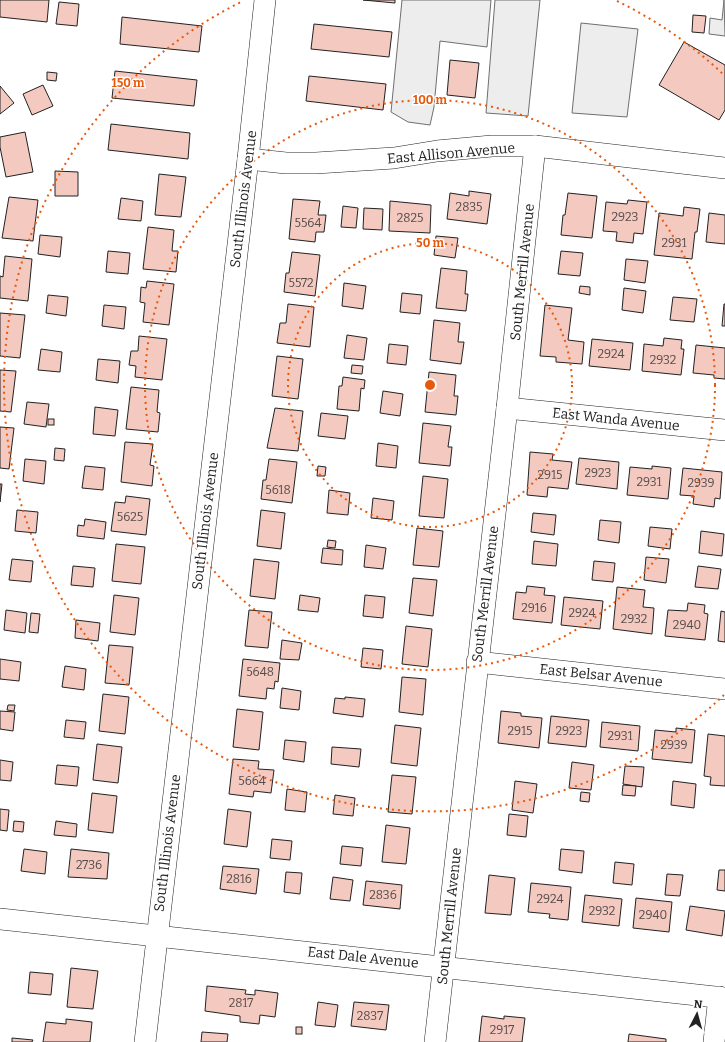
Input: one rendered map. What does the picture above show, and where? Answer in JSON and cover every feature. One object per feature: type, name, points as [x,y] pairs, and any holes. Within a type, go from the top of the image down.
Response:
[{"type":"street","name":"South Illinois Avenue","points":[[145,1042],[156,935],[248,159],[265,0]]},
{"type":"street","name":"East Allison Avenue","points":[[248,159],[286,163],[316,163],[394,158],[492,146],[535,146],[725,168]]},
{"type":"street","name":"South Merrill Avenue","points":[[435,1042],[507,408],[535,146]]},
{"type":"street","name":"East Wanda Avenue","points":[[507,408],[725,430]]},
{"type":"street","name":"East Belsar Avenue","points":[[477,662],[725,689]]},
{"type":"street","name":"East Dale Avenue","points":[[0,919],[722,997]]},
{"type":"street","points":[[714,1042],[722,997]]},
{"type":"shaded area","points":[[402,0],[491,0],[487,47],[440,41],[434,107],[430,125],[408,122],[391,112]]},
{"type":"shaded area","points":[[495,0],[540,0],[528,116],[486,113]]},
{"type":"shaded area","points":[[724,0],[725,36],[709,34],[710,18],[722,20]]},
{"type":"shaded area","points":[[581,23],[638,29],[627,117],[572,113]]},
{"type":"building","points":[[0,0],[49,0],[47,22],[0,17]]},
{"type":"building","points":[[363,0],[395,0],[395,3]]},
{"type":"building","points":[[59,2],[79,4],[77,26],[56,24]]},
{"type":"building","points":[[693,15],[706,16],[704,33],[692,32]]},
{"type":"building","points":[[122,17],[202,26],[199,52],[120,44]]},
{"type":"building","points":[[314,24],[392,32],[389,57],[311,49]]},
{"type":"building","points":[[684,42],[725,65],[725,110],[719,120],[659,85]]},
{"type":"building","points":[[450,60],[479,63],[475,98],[447,95]]},
{"type":"building","points":[[115,71],[197,80],[194,106],[112,98]]},
{"type":"building","points":[[47,72],[57,73],[56,81],[47,80]]},
{"type":"building","points":[[309,76],[386,84],[383,110],[306,101]]},
{"type":"building","points":[[43,85],[53,106],[32,115],[23,94]]},
{"type":"building","points":[[0,86],[14,103],[0,114]]},
{"type":"building","points":[[111,124],[190,133],[188,159],[108,150]]},
{"type":"building","points":[[25,132],[33,172],[6,177],[0,147],[0,137]]},
{"type":"building","points":[[55,171],[78,172],[78,196],[55,196]]},
{"type":"building","points":[[159,174],[186,177],[181,217],[155,215]]},
{"type":"building","points":[[469,191],[491,194],[487,224],[447,219],[450,193],[469,196]]},
{"type":"building","points":[[568,193],[597,196],[592,238],[561,235],[563,215],[565,215]]},
{"type":"building","points":[[9,197],[38,200],[33,241],[2,238]]},
{"type":"building","points":[[121,198],[143,201],[141,221],[118,219]]},
{"type":"building","points":[[293,199],[320,201],[318,215],[326,215],[324,232],[316,232],[315,242],[289,239]]},
{"type":"building","points":[[628,200],[647,202],[643,234],[634,233],[633,243],[616,241],[617,232],[603,231],[606,202],[627,204]]},
{"type":"building","points":[[390,201],[431,205],[430,233],[389,231]]},
{"type":"building","points":[[343,206],[358,208],[356,228],[341,227]]},
{"type":"building","points":[[684,207],[700,209],[697,232],[695,232],[692,259],[654,255],[659,213],[683,216]]},
{"type":"building","points":[[364,208],[383,209],[382,230],[363,229]]},
{"type":"building","points":[[709,213],[725,215],[725,244],[706,242]]},
{"type":"building","points":[[148,227],[174,230],[172,251],[178,251],[176,272],[143,269]]},
{"type":"building","points":[[40,235],[62,237],[60,257],[38,254]]},
{"type":"building","points":[[436,236],[458,238],[455,258],[434,255]]},
{"type":"building","points":[[108,251],[130,253],[128,274],[106,272]]},
{"type":"building","points":[[561,251],[583,253],[580,276],[558,274]]},
{"type":"building","points":[[292,252],[320,255],[315,296],[284,292],[286,273],[289,273]]},
{"type":"building","points":[[5,256],[32,259],[28,301],[0,298],[0,276],[3,277]]},
{"type":"building","points":[[626,259],[648,261],[645,283],[624,280]]},
{"type":"building","points":[[441,268],[467,271],[465,294],[468,294],[466,311],[436,308]]},
{"type":"building","points":[[147,281],[174,284],[169,325],[143,322],[145,303],[140,302],[141,287],[146,288]]},
{"type":"building","points":[[344,283],[366,286],[363,309],[342,306]]},
{"type":"building","points":[[580,286],[590,287],[590,295],[579,293]]},
{"type":"building","points":[[624,288],[646,291],[643,313],[622,310]]},
{"type":"building","points":[[402,293],[422,295],[420,314],[400,312]]},
{"type":"building","points":[[48,295],[68,297],[66,316],[46,313]]},
{"type":"building","points":[[673,297],[697,299],[694,322],[670,320]]},
{"type":"building","points":[[288,304],[314,307],[310,347],[277,343],[280,323],[286,323]]},
{"type":"building","points":[[724,304],[725,326],[722,326]]},
{"type":"building","points":[[104,305],[126,307],[124,329],[102,326]]},
{"type":"building","points":[[545,305],[572,308],[568,340],[584,342],[582,364],[556,362],[556,357],[540,356]]},
{"type":"building","points":[[0,313],[25,315],[20,358],[0,356]]},
{"type":"building","points":[[434,320],[460,323],[458,342],[464,342],[461,364],[430,360]]},
{"type":"building","points":[[347,335],[367,338],[364,360],[344,358]]},
{"type":"building","points":[[139,336],[167,339],[162,380],[135,377],[136,366],[129,365],[131,351],[138,351]]},
{"type":"building","points":[[664,338],[682,340],[681,349],[684,349],[681,375],[642,371],[644,344],[663,346]]},
{"type":"building","points":[[592,339],[633,343],[630,370],[589,366]]},
{"type":"building","points":[[389,344],[408,346],[406,365],[387,363]]},
{"type":"building","points":[[696,345],[725,348],[725,379],[714,378],[714,375],[693,373]]},
{"type":"building","points":[[41,349],[62,352],[60,372],[38,370]]},
{"type":"building","points":[[277,356],[303,359],[298,399],[272,396]]},
{"type":"building","points":[[98,359],[120,361],[118,383],[96,380]]},
{"type":"building","points":[[352,365],[363,366],[362,374],[351,373]]},
{"type":"building","points":[[0,370],[16,371],[11,412],[0,411]]},
{"type":"building","points":[[429,372],[456,375],[454,396],[458,396],[456,415],[425,412]]},
{"type":"building","points":[[343,377],[365,380],[364,389],[361,388],[359,411],[337,409],[339,386],[342,386]]},
{"type":"building","points":[[131,387],[159,390],[157,412],[160,413],[158,432],[126,429]]},
{"type":"building","points":[[383,391],[403,394],[400,416],[380,413]]},
{"type":"building","points":[[27,402],[49,404],[46,427],[24,424]]},
{"type":"building","points":[[95,407],[118,410],[115,436],[93,434]]},
{"type":"building","points":[[275,408],[303,411],[298,451],[267,448]]},
{"type":"building","points":[[321,413],[348,416],[345,439],[318,436]]},
{"type":"building","points":[[48,419],[54,419],[54,425],[48,425]]},
{"type":"building","points":[[423,423],[451,426],[448,447],[452,447],[450,466],[419,463]]},
{"type":"building","points":[[0,427],[14,428],[9,469],[0,468]]},
{"type":"building","points":[[125,442],[153,444],[150,465],[154,466],[152,486],[121,482]]},
{"type":"building","points":[[378,443],[398,446],[396,468],[376,466]]},
{"type":"building","points":[[55,448],[65,449],[64,461],[54,460]]},
{"type":"building","points":[[530,452],[553,454],[552,460],[572,462],[568,489],[548,487],[547,497],[527,495]]},
{"type":"building","points":[[579,458],[619,462],[617,489],[576,484]]},
{"type":"building","points":[[25,459],[46,461],[44,484],[23,481]]},
{"type":"building","points":[[269,459],[297,462],[292,503],[261,499],[263,480],[266,480]]},
{"type":"building","points":[[85,466],[105,468],[103,490],[82,488]]},
{"type":"building","points":[[318,466],[326,467],[325,476],[317,476]]},
{"type":"building","points":[[652,466],[671,468],[668,499],[627,495],[630,467],[652,469]]},
{"type":"building","points":[[683,468],[722,472],[720,499],[715,498],[714,507],[693,504],[694,496],[680,495]]},
{"type":"building","points":[[423,476],[448,479],[444,518],[419,516]]},
{"type":"building","points":[[0,484],[2,484],[0,502]]},
{"type":"building","points":[[329,490],[350,493],[348,515],[327,513]]},
{"type":"building","points":[[126,496],[150,499],[146,535],[111,531],[115,502],[125,503]]},
{"type":"building","points":[[373,498],[394,501],[392,520],[371,518]]},
{"type":"building","points":[[17,510],[38,512],[36,533],[15,531]]},
{"type":"building","points":[[261,510],[285,513],[281,549],[257,546]]},
{"type":"building","points":[[533,513],[556,515],[554,535],[531,532]]},
{"type":"building","points":[[85,519],[106,522],[104,539],[77,536],[78,525],[84,526]]},
{"type":"building","points":[[600,520],[621,522],[619,543],[598,540]]},
{"type":"building","points":[[650,527],[672,529],[670,549],[648,546]]},
{"type":"building","points":[[417,528],[443,531],[439,567],[413,565]]},
{"type":"building","points":[[701,531],[724,534],[722,556],[699,553]]},
{"type":"building","points":[[328,540],[336,541],[335,548],[327,547]]},
{"type":"building","points":[[534,541],[558,544],[556,566],[532,564]]},
{"type":"building","points":[[116,544],[145,547],[141,584],[112,581]]},
{"type":"building","points":[[366,545],[386,548],[383,569],[364,567]]},
{"type":"building","points":[[323,548],[343,550],[342,565],[321,563]]},
{"type":"building","points":[[646,557],[669,559],[666,583],[644,580]]},
{"type":"building","points":[[12,559],[33,561],[31,582],[9,580]]},
{"type":"building","points":[[254,559],[279,562],[275,599],[250,596]]},
{"type":"building","points":[[594,561],[615,563],[613,582],[592,580]]},
{"type":"building","points":[[73,566],[95,568],[93,587],[71,585]]},
{"type":"building","points":[[698,566],[721,569],[718,589],[695,587]]},
{"type":"building","points":[[413,578],[437,580],[433,616],[409,613]]},
{"type":"building","points":[[527,586],[545,588],[544,595],[555,596],[552,623],[513,619],[516,592],[526,593]]},
{"type":"building","points":[[617,587],[645,590],[643,607],[654,608],[652,634],[613,629]]},
{"type":"building","points":[[114,595],[139,598],[135,635],[110,632]]},
{"type":"building","points":[[300,595],[320,598],[318,612],[298,610]]},
{"type":"building","points":[[365,595],[385,597],[383,618],[363,616]]},
{"type":"building","points":[[564,597],[603,601],[600,629],[561,625]]},
{"type":"building","points":[[688,603],[705,605],[704,613],[708,614],[705,640],[665,636],[668,610],[687,611]]},
{"type":"building","points":[[6,610],[27,613],[25,633],[4,630]]},
{"type":"building","points":[[249,610],[272,612],[268,648],[245,646]]},
{"type":"building","points":[[721,611],[725,612],[725,642],[718,641]]},
{"type":"building","points":[[31,613],[40,614],[38,633],[29,632]]},
{"type":"building","points":[[76,620],[100,623],[98,641],[75,638]]},
{"type":"building","points":[[406,626],[432,629],[428,667],[402,664]]},
{"type":"building","points":[[282,640],[302,643],[299,660],[280,659]]},
{"type":"building","points":[[109,645],[133,647],[129,685],[105,683]]},
{"type":"building","points":[[363,648],[383,650],[381,669],[361,667]]},
{"type":"building","points":[[0,659],[21,662],[19,681],[0,679]]},
{"type":"building","points":[[243,659],[280,663],[278,682],[275,681],[274,689],[267,688],[266,699],[239,696]]},
{"type":"building","points":[[65,666],[86,669],[84,690],[62,687]]},
{"type":"building","points":[[402,677],[426,679],[423,715],[399,712]]},
{"type":"building","points":[[282,688],[301,691],[299,710],[280,708]]},
{"type":"building","points":[[103,694],[129,697],[125,734],[99,731]]},
{"type":"building","points":[[345,697],[365,699],[363,717],[333,713],[335,698],[345,699]]},
{"type":"building","points":[[8,705],[15,705],[14,711],[7,710]]},
{"type":"building","points":[[237,709],[263,712],[259,750],[233,747]]},
{"type":"building","points":[[0,711],[15,712],[13,731],[0,729]]},
{"type":"building","points":[[501,711],[521,713],[521,716],[542,718],[539,748],[498,743]]},
{"type":"building","points":[[551,716],[589,720],[586,747],[548,743]]},
{"type":"building","points":[[66,720],[86,722],[84,739],[64,737]]},
{"type":"building","points":[[602,722],[640,726],[638,751],[600,747]]},
{"type":"building","points":[[395,725],[421,728],[417,766],[391,763]]},
{"type":"building","points":[[676,728],[695,730],[692,763],[652,759],[655,730],[676,732]]},
{"type":"building","points":[[708,734],[725,736],[725,786],[710,785],[711,777],[704,776]]},
{"type":"building","points":[[285,740],[306,742],[304,762],[283,759]]},
{"type":"building","points":[[97,744],[122,747],[118,783],[93,780]]},
{"type":"building","points":[[332,747],[361,749],[359,767],[331,764]]},
{"type":"building","points":[[233,759],[259,761],[258,769],[274,770],[271,793],[254,791],[253,797],[229,794]]},
{"type":"building","points":[[0,760],[13,762],[11,781],[0,780]]},
{"type":"building","points":[[572,762],[594,765],[591,790],[569,788]]},
{"type":"building","points":[[57,765],[79,767],[77,786],[55,784]]},
{"type":"building","points":[[625,766],[644,767],[642,787],[623,784]]},
{"type":"building","points":[[392,775],[416,777],[412,814],[388,812]]},
{"type":"building","points":[[515,781],[537,784],[533,813],[512,810]]},
{"type":"building","points":[[673,781],[696,784],[694,808],[671,805]]},
{"type":"building","points":[[623,785],[636,786],[635,796],[622,795]]},
{"type":"building","points":[[287,789],[307,792],[305,812],[285,810]]},
{"type":"building","points":[[581,792],[590,793],[589,802],[580,801]]},
{"type":"building","points":[[92,793],[117,796],[113,833],[88,830]]},
{"type":"building","points":[[335,795],[355,798],[353,816],[333,814]]},
{"type":"building","points":[[0,809],[9,810],[7,831],[0,830]]},
{"type":"building","points":[[228,809],[251,812],[247,847],[224,844]]},
{"type":"building","points":[[509,814],[528,816],[526,837],[507,835]]},
{"type":"building","points":[[14,821],[24,822],[23,832],[13,831]]},
{"type":"building","points":[[56,821],[77,824],[76,837],[54,835]]},
{"type":"building","points":[[386,825],[410,828],[406,864],[382,862]]},
{"type":"building","points":[[272,839],[292,841],[290,860],[270,858]]},
{"type":"building","points":[[342,846],[363,848],[361,866],[340,864]]},
{"type":"building","points":[[24,849],[47,852],[45,874],[21,871]]},
{"type":"building","points":[[71,849],[109,853],[107,879],[68,877]]},
{"type":"building","points":[[561,849],[584,851],[582,873],[559,870]]},
{"type":"building","points":[[615,862],[634,864],[632,885],[613,883]]},
{"type":"building","points":[[223,866],[259,869],[256,894],[220,889]]},
{"type":"building","points":[[719,870],[725,870],[725,891],[717,890]]},
{"type":"building","points":[[286,872],[302,873],[300,894],[284,892]]},
{"type":"building","points":[[667,874],[683,875],[680,896],[665,895]]},
{"type":"building","points":[[489,875],[515,878],[511,915],[485,913]]},
{"type":"building","points":[[333,877],[353,880],[350,901],[330,899]]},
{"type":"building","points":[[366,881],[402,885],[400,909],[363,905]]},
{"type":"building","points":[[531,883],[571,887],[568,920],[549,918],[550,914],[528,912]]},
{"type":"building","points":[[585,895],[622,899],[619,926],[582,922]]},
{"type":"building","points":[[636,898],[672,902],[669,932],[633,928]]},
{"type":"building","points":[[690,906],[725,911],[722,936],[686,930]]},
{"type":"building","points":[[71,968],[98,971],[93,1009],[67,1007]]},
{"type":"building","points":[[30,972],[53,974],[51,995],[28,993]]},
{"type":"building","points":[[207,986],[246,990],[245,994],[255,995],[255,990],[278,993],[275,1017],[260,1015],[259,1024],[240,1022],[240,1016],[205,1011]]},
{"type":"building","points":[[318,1002],[338,1005],[335,1027],[315,1025]]},
{"type":"building","points":[[354,1002],[389,1005],[386,1030],[351,1026]]},
{"type":"building","points":[[482,1016],[504,1019],[504,1016],[525,1018],[522,1042],[479,1042]]},
{"type":"building","points":[[66,1019],[92,1022],[90,1042],[43,1042],[46,1022],[66,1024]]},
{"type":"building","points":[[296,1027],[302,1027],[302,1034],[296,1034]]},
{"type":"building","points":[[202,1032],[228,1034],[227,1042],[201,1042]]},
{"type":"building","points":[[629,1034],[666,1039],[666,1042],[628,1042]]},
{"type":"building","points":[[12,1038],[33,1040],[32,1042],[12,1042]]}]
